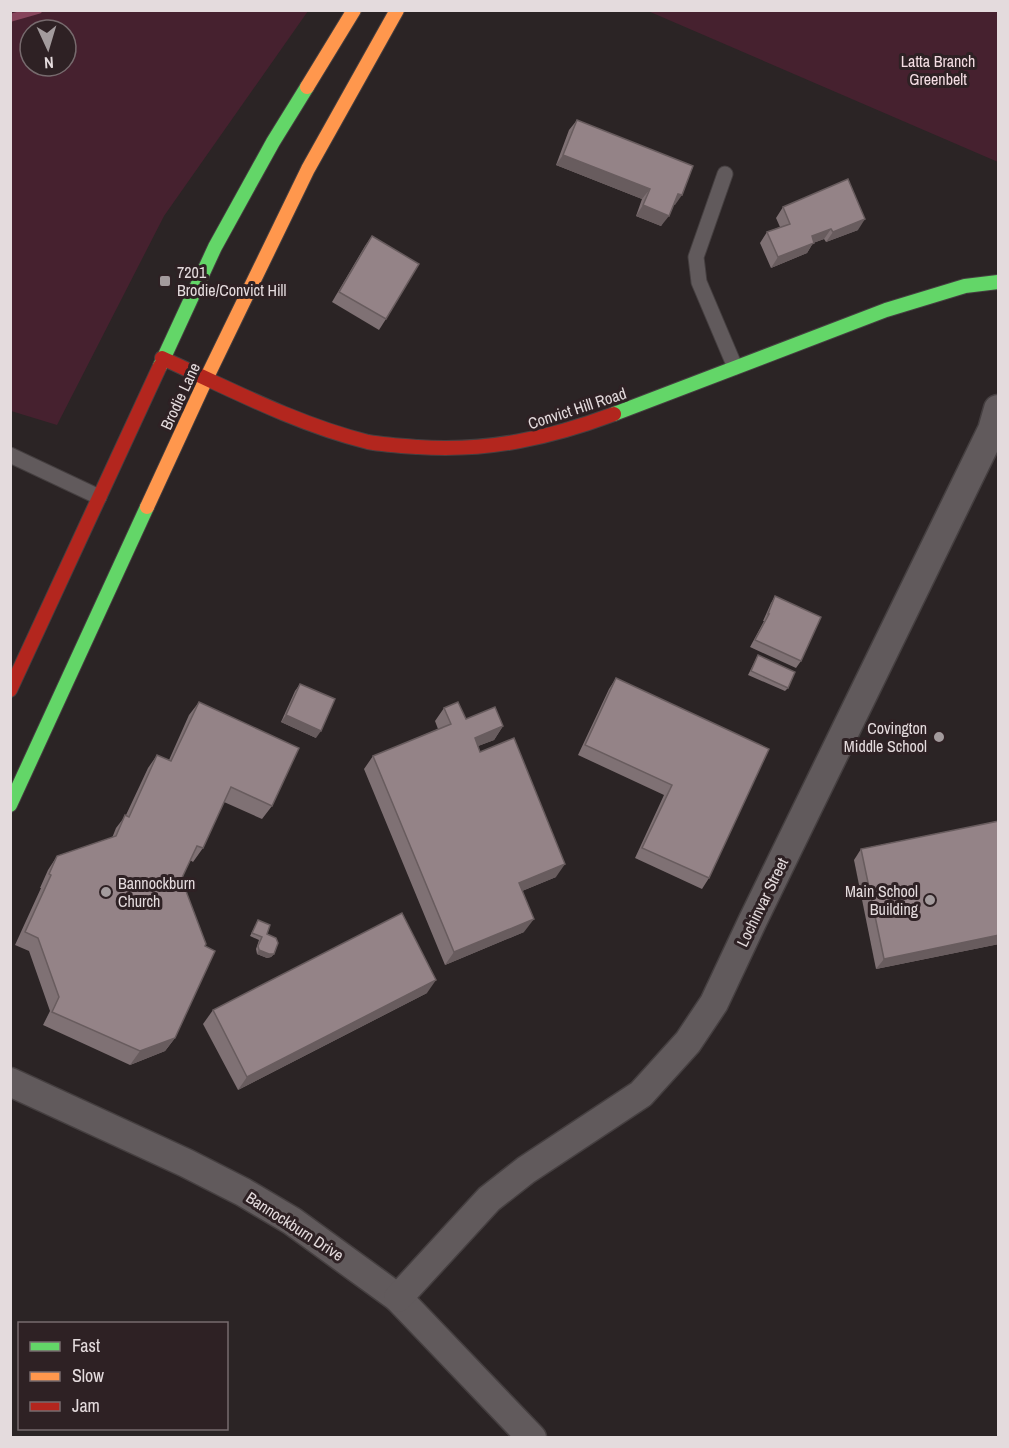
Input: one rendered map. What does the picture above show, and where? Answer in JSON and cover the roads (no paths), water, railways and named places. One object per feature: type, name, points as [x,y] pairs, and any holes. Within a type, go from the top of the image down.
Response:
[{"type":"main road","name":"Brodie Lane","points":[[10,690],[215,247],[273,142],[354,10]]},
{"type":"main road","name":"Brodie Lane","points":[[10,805],[207,377],[308,169],[397,10]]},
{"type":"main road","name":"Convict Hill Road","points":[[162,358],[295,417],[337,433],[373,443],[446,450],[491,448],[545,438],[584,426],[886,310],[937,293],[965,286],[999,282]]},
{"type":"street","name":"Lochinvar Street","points":[[398,1299],[489,1199],[526,1170],[641,1094],[688,1042],[714,1002],[987,440],[999,409]]},
{"type":"street","name":"Bannockburn Drive","points":[[10,1082],[243,1192],[292,1221],[398,1299],[532,1437]]},
{"type":"lane","points":[[725,174],[696,257],[699,282],[735,367]]},
{"type":"lane","points":[[11,456],[99,497]]},
{"type":"waterway","points":[[10,18],[38,10]]},
{"type":"place","name":"7201 Brodie/Convict Hill","points":[[165,281]]},
{"type":"place","name":"Covington Middle School","points":[[939,737]]},
{"type":"place","name":"Bannockburn Church","points":[[106,892]]},
{"type":"place","name":"Main School Building","points":[[930,900]]},
{"type":"park label","name":"Latta Branch Greenbelt","points":[[938,70]]}]
